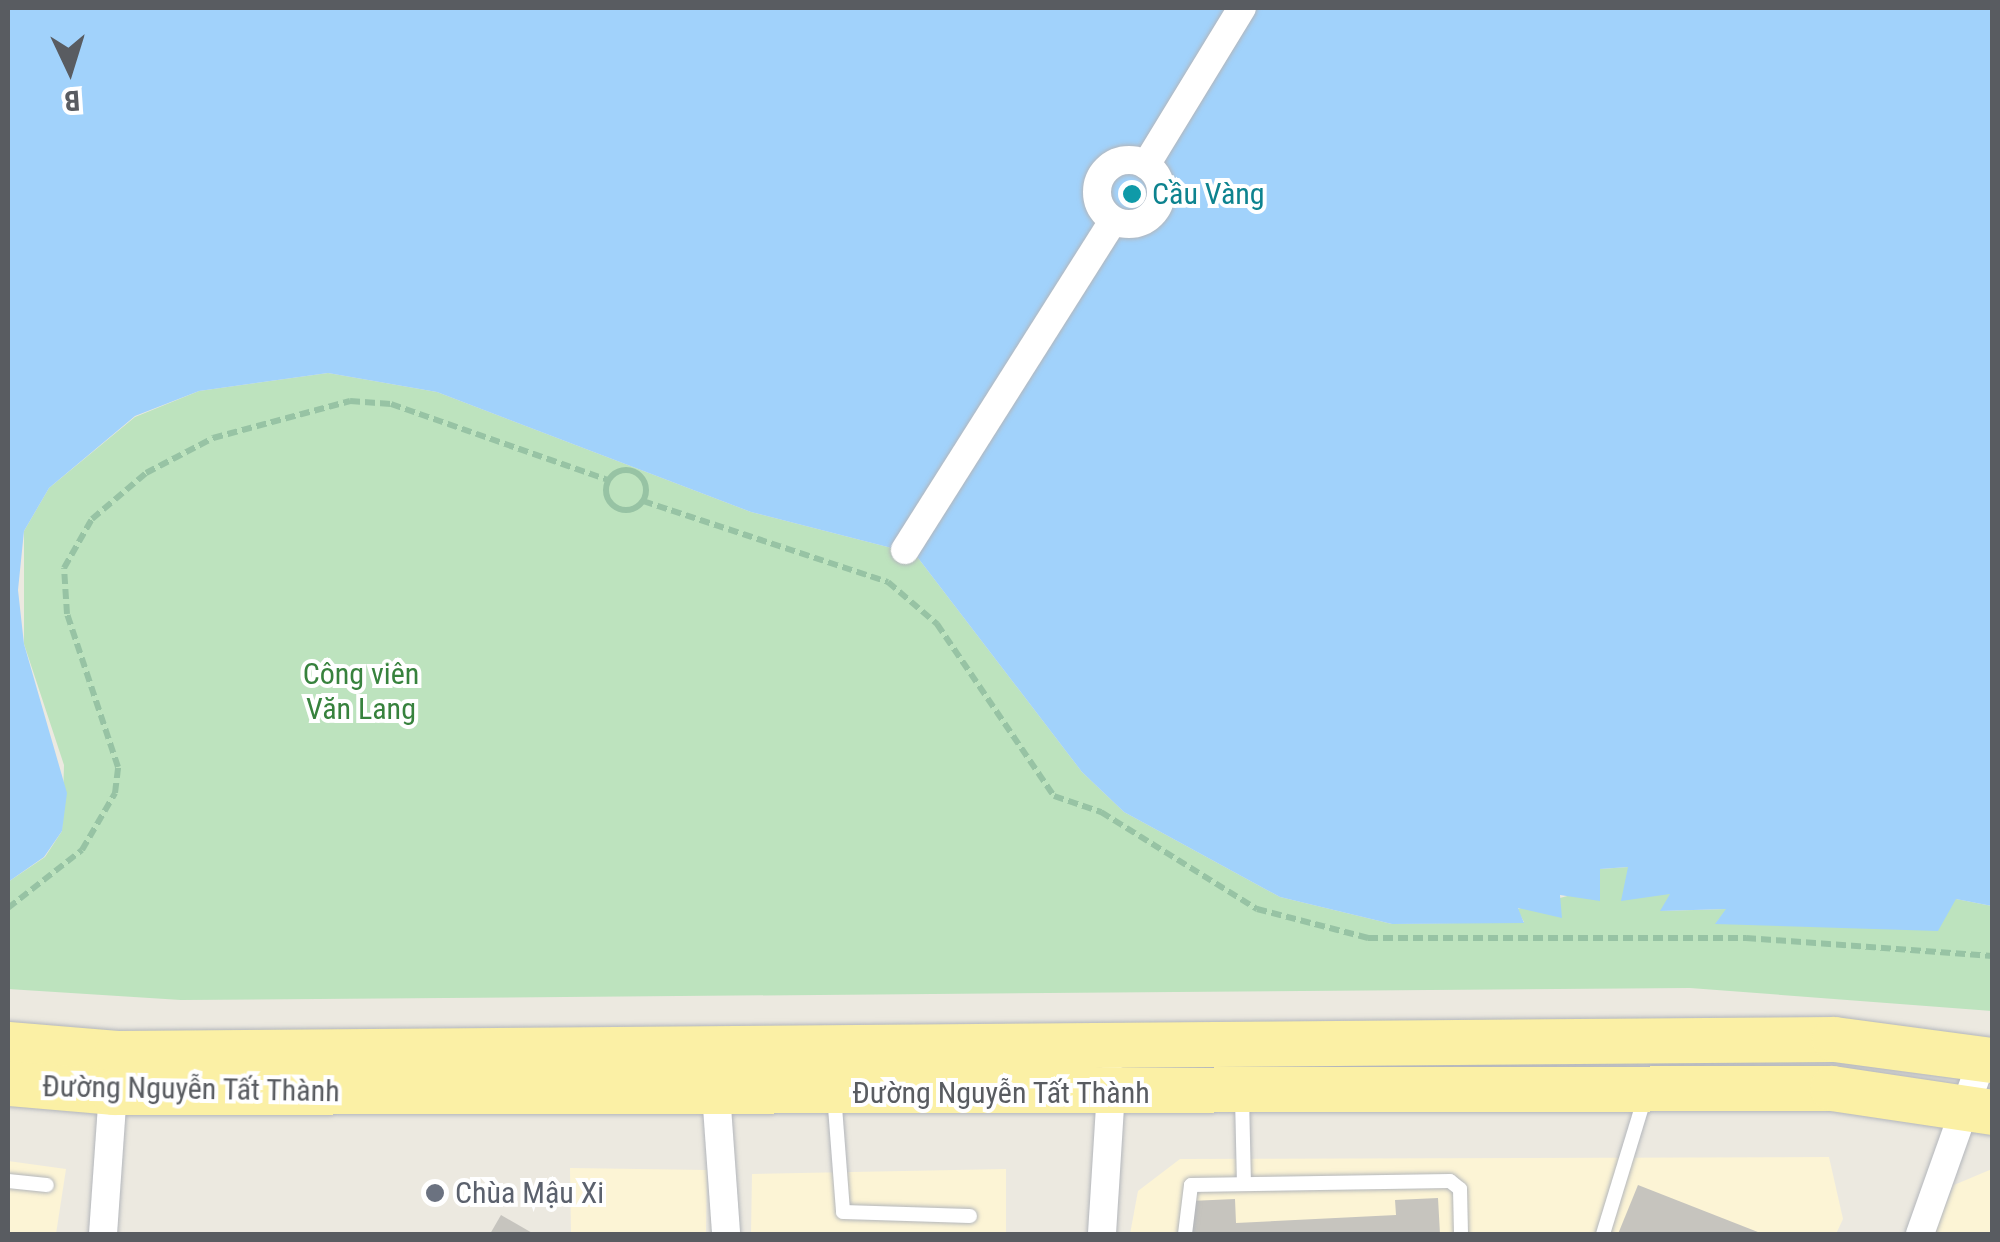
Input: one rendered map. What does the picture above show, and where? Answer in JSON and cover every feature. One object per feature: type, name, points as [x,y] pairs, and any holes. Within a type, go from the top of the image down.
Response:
[{"type":"main road","name":"Đường Nguyễn Tất Thành","points":[[8,1044],[117,1053],[1834,1040],[1988,1058]]},
{"type":"main road","name":"Đường Nguyễn Tất Thành","points":[[8,1084],[113,1092],[1832,1088],[1982,1109]]},
{"type":"street","points":[[1146,165],[1242,8]]},
{"type":"street","points":[[1126,160],[1146,165],[1160,182],[1160,204],[1134,224],[1113,221],[1096,196],[1101,176],[1126,160]]},
{"type":"street","points":[[905,550],[1113,221]]},
{"type":"street","points":[[1102,1234],[1114,1046]]},
{"type":"street","points":[[1920,1234],[1982,1109],[1988,1058]]},
{"type":"street","points":[[103,1234],[113,1092]]},
{"type":"street","points":[[716,1092],[726,1234]]},
{"type":"lane","points":[[1603,1234],[1648,1087]]},
{"type":"lane","points":[[1242,1092],[1244,1182]]},
{"type":"lane","points":[[834,1093],[843,1212],[970,1216]]},
{"type":"lane","points":[[8,1181],[47,1185]]},
{"type":"lane","points":[[1185,1234],[1191,1185],[1244,1182],[1450,1182],[1460,1189],[1461,1234]]},
{"type":"path","points":[[8,908],[82,850],[116,793],[112,745],[62,590],[74,546],[114,496],[180,451],[350,402],[391,404],[608,480],[637,472],[643,501]]},
{"type":"path","points":[[608,480],[614,506],[643,501],[888,582],[936,624],[1054,796],[1100,812],[1257,909],[1368,938],[1746,938],[1992,956]]},
{"type":"shaded area","points":[[1829,1157],[1843,1219],[1836,1234],[1130,1234],[1138,1191],[1180,1159]]},
{"type":"shaded area","points":[[8,1161],[66,1169],[56,1234],[8,1234]]},
{"type":"shaded area","points":[[570,1168],[707,1170],[706,1234],[571,1234]]},
{"type":"shaded area","points":[[1006,1169],[1006,1234],[751,1234],[752,1174]]},
{"type":"shaded area","points":[[1992,1169],[1992,1234],[1934,1234],[1954,1185]]},
{"type":"green space","name":"Công viên Văn Lang","points":[[328,373],[437,392],[751,512],[915,554],[1082,772],[1124,812],[1280,897],[1392,924],[1524,922],[1517,909],[1579,893],[1600,869],[1629,867],[1644,894],[1671,894],[1661,911],[1727,909],[1716,923],[1956,899],[1992,906],[1992,1011],[1690,988],[181,1000],[8,989],[8,882],[45,857],[62,831],[64,765],[24,644],[24,531],[49,488],[135,417],[199,391]]},
{"type":"water","points":[[8,8],[1992,8],[1992,906],[1956,899],[1938,931],[1715,924],[1726,909],[1660,911],[1670,894],[1621,901],[1628,867],[1600,869],[1600,901],[1560,895],[1562,918],[1518,908],[1524,923],[1392,924],[1280,897],[1124,812],[1082,772],[915,554],[751,512],[437,392],[328,373],[199,391],[135,416],[49,488],[24,531],[18,590],[24,644],[67,793],[62,831],[44,857],[8,882]]},
{"type":"building","points":[[1638,1185],[1763,1234],[1618,1234]]},
{"type":"building","points":[[1438,1198],[1440,1234],[1192,1234],[1190,1201],[1235,1199],[1236,1223],[1396,1215],[1395,1200]]},
{"type":"building","points":[[501,1215],[534,1234],[490,1234]]},
{"type":"place","name":"Cầu Vàng","points":[[1132,194]]},
{"type":"place","name":"Chùa Mậu Xi","points":[[435,1193]]}]
